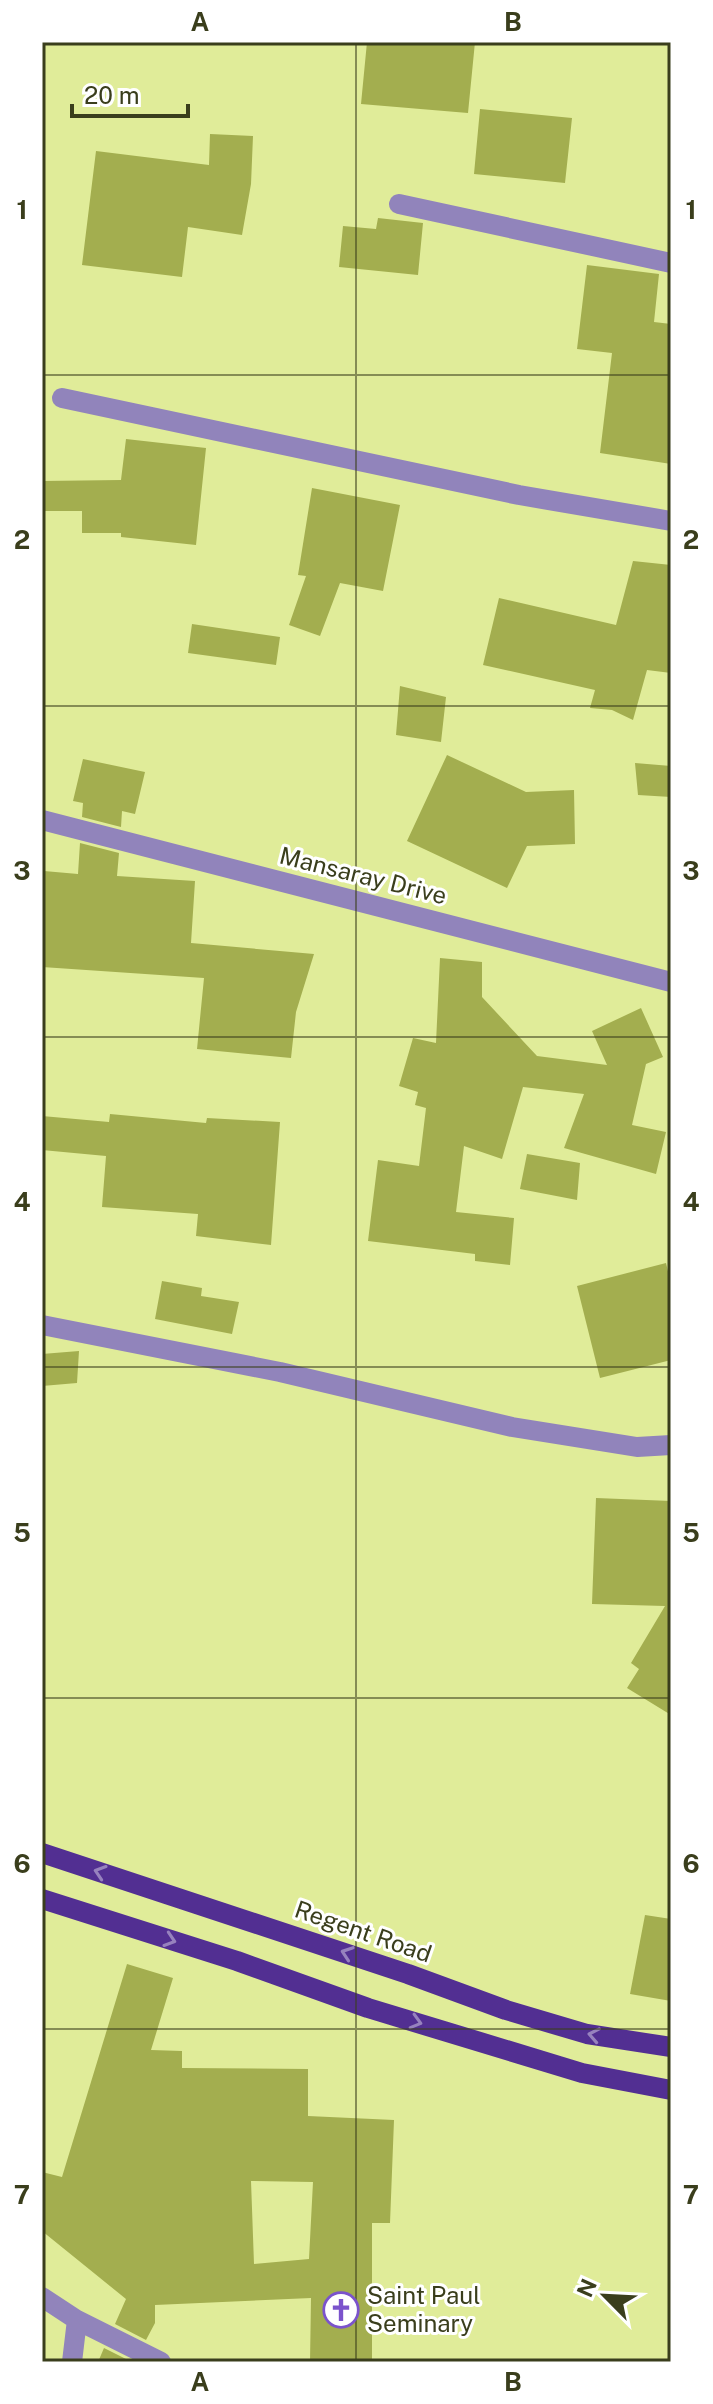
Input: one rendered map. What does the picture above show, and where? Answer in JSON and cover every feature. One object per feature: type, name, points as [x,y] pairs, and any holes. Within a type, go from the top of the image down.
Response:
[{"type":"main road","name":"Regent Road","points":[[42,1853],[408,1974],[506,2010],[587,2034],[671,2047]]},
{"type":"main road","points":[[42,1899],[237,1961],[368,2008],[582,2073],[671,2090]]},
{"type":"street","points":[[399,204],[671,263]]},
{"type":"street","points":[[62,398],[519,495],[671,521]]},
{"type":"street","name":"Mansaray Drive","points":[[42,820],[671,982]]},
{"type":"street","points":[[42,1325],[280,1372],[512,1427],[637,1447],[671,1445]]},
{"type":"street","points":[[42,2297],[77,2320],[161,2362]]},
{"type":"street","points":[[72,2362],[77,2320]]},
{"type":"building","points":[[367,42],[475,42],[468,113],[361,104]]},
{"type":"building","points":[[480,109],[572,118],[565,183],[474,174]]},
{"type":"building","points":[[210,134],[253,136],[251,184],[242,235],[188,227],[182,277],[82,265],[96,151],[209,165]]},
{"type":"building","points":[[378,218],[423,223],[418,275],[339,267],[343,226],[376,229]]},
{"type":"building","points":[[587,265],[659,274],[654,322],[671,324],[671,464],[600,453],[612,353],[577,349]]},
{"type":"building","points":[[126,439],[206,448],[196,545],[121,537],[121,533],[82,533],[82,511],[42,511],[42,481],[121,480]]},
{"type":"building","points":[[312,488],[400,505],[383,591],[340,583],[320,636],[289,625],[306,576],[298,575]]},
{"type":"building","points":[[633,561],[671,565],[671,673],[647,670],[633,720],[612,710],[590,708],[595,690],[483,665],[499,598],[616,625]]},
{"type":"building","points":[[192,624],[280,637],[276,665],[188,653]]},
{"type":"building","points":[[400,686],[446,697],[441,742],[396,735]]},
{"type":"building","points":[[447,755],[526,792],[574,790],[575,844],[527,846],[507,888],[407,841]]},
{"type":"building","points":[[83,759],[145,772],[135,814],[122,811],[121,827],[82,817],[83,803],[73,801]]},
{"type":"building","points":[[635,763],[671,766],[671,797],[638,795]]},
{"type":"building","points":[[80,843],[119,853],[117,876],[195,881],[191,943],[314,954],[296,1012],[291,1058],[197,1049],[204,978],[42,967],[44,871],[78,874]]},
{"type":"building","points":[[440,958],[482,962],[482,997],[537,1056],[607,1065],[592,1031],[641,1008],[663,1057],[646,1064],[632,1125],[666,1132],[656,1174],[564,1148],[584,1094],[523,1087],[502,1159],[464,1146],[456,1212],[514,1218],[510,1265],[475,1261],[475,1254],[368,1241],[378,1160],[419,1166],[426,1108],[415,1105],[418,1092],[399,1086],[413,1038],[436,1043]]},
{"type":"building","points":[[110,1114],[206,1123],[207,1118],[280,1122],[271,1245],[196,1236],[198,1214],[102,1207],[106,1156],[42,1150],[42,1116],[109,1122]]},
{"type":"building","points":[[527,1154],[580,1163],[577,1200],[520,1189]]},
{"type":"building","points":[[666,1263],[671,1284],[671,1360],[600,1378],[577,1286]]},
{"type":"building","points":[[162,1281],[202,1288],[201,1296],[239,1302],[232,1334],[155,1319]]},
{"type":"building","points":[[79,1351],[77,1383],[42,1386],[42,1354]]},
{"type":"building","points":[[596,1498],[671,1501],[671,1715],[627,1688],[639,1669],[631,1663],[665,1606],[592,1604]]},
{"type":"building","points":[[645,1915],[671,1919],[671,2001],[630,1994]]},
{"type":"building","points":[[127,1964],[173,1978],[151,2050],[182,2051],[182,2068],[308,2069],[308,2116],[394,2120],[390,2223],[372,2223],[372,2362],[310,2362],[311,2298],[155,2305],[155,2323],[146,2340],[115,2324],[126,2299],[42,2231],[42,2172],[62,2177]],"holes":[[[251,2181],[313,2182],[309,2259],[254,2264]]]},
{"type":"building","points":[[104,2348],[132,2362],[98,2362]]},
{"type":"place","name":"Saint Paul Seminary","points":[[341,2310]]}]
